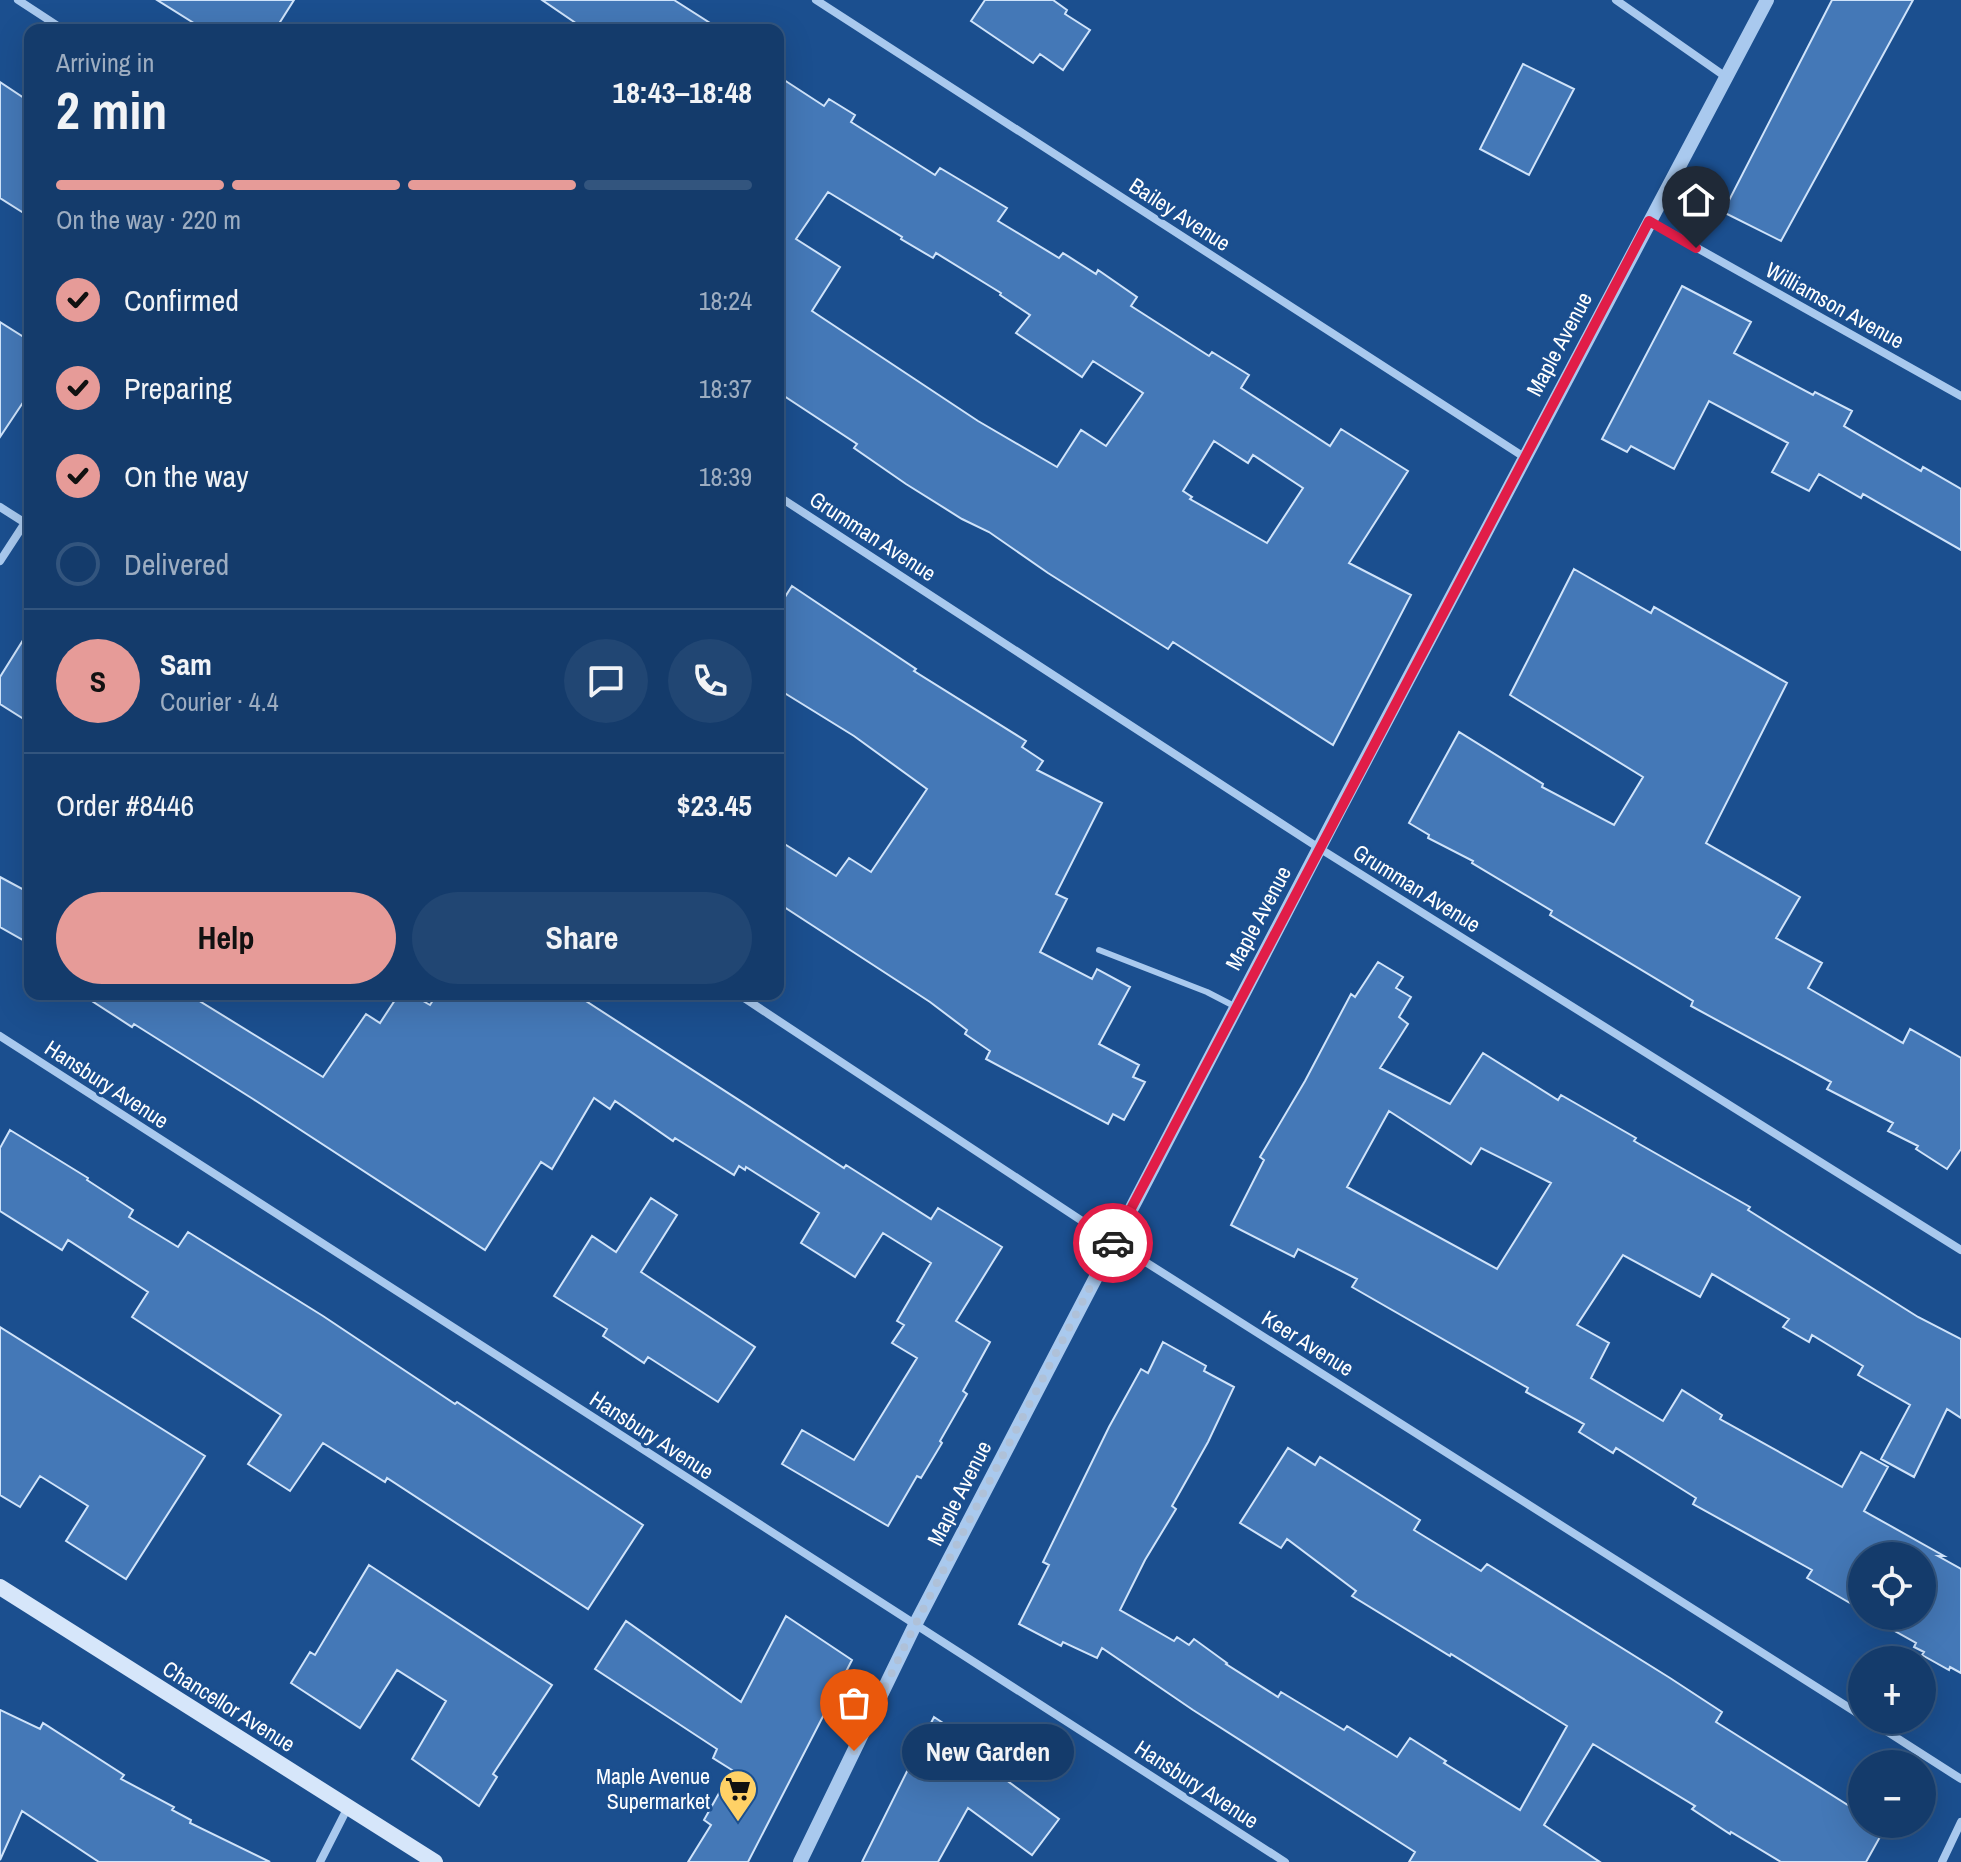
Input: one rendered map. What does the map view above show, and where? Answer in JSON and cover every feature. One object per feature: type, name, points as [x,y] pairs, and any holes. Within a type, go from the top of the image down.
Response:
[{"type":"main road","name":"Chancellor Avenue","points":[[0,1588],[435,1862]]},
{"type":"street","points":[[18,0],[55,24]]},
{"type":"street","name":"Bailey Avenue","points":[[816,0],[1524,457]]},
{"type":"street","points":[[1616,0],[1726,77]]},
{"type":"street","name":"Maple Avenue","points":[[800,1862],[915,1625],[1524,457],[1767,0]]},
{"type":"street","name":"Williamson Avenue","points":[[1649,221],[1961,396]]},
{"type":"street","name":"Grumman Avenue","points":[[784,500],[1319,848],[1961,1250]]},
{"type":"street","points":[[0,507],[24,520]]},
{"type":"street","points":[[0,561],[24,528]]},
{"type":"street","name":"Keer Avenue","points":[[747,1000],[1114,1242],[1848,1707]]},
{"type":"street","name":"Hansbury Avenue","points":[[0,1036],[1285,1862]]},
{"type":"street","points":[[1891,1734],[1961,1779]]},
{"type":"street","points":[[320,1862],[348,1807]]},
{"type":"street","points":[[1942,1862],[1961,1822]]},
{"type":"lane","points":[[1099,950],[1236,1007]]},
{"type":"building","points":[[157,0],[294,0],[279,24],[195,24]]},
{"type":"building","points":[[542,0],[674,0],[712,24],[577,24]]},
{"type":"building","points":[[985,0],[1053,0],[1067,10],[1065,14],[1090,30],[1063,70],[1040,54],[1033,63],[971,21]]},
{"type":"building","points":[[1832,0],[1913,0],[1781,241],[1723,212]]},
{"type":"building","points":[[1523,64],[1574,89],[1529,175],[1480,149]]},
{"type":"building","points":[[784,80],[824,106],[829,99],[855,115],[851,122],[935,175],[940,168],[1007,208],[998,221],[1059,258],[1063,253],[1096,274],[1098,270],[1137,297],[1131,306],[1209,356],[1212,352],[1249,375],[1241,388],[1330,446],[1341,429],[1408,471],[1349,563],[1411,595],[1333,745],[1173,642],[1168,649],[989,532],[906,484],[854,448],[857,444],[784,396]],"holes":[[[828,192],[933,258],[936,253],[1030,315],[1016,333],[1082,377],[1093,361],[1143,393],[1106,446],[1081,430],[1057,467],[978,421],[812,311],[840,267],[796,239]],[[1214,441],[1248,463],[1253,455],[1303,488],[1267,543],[1190,499],[1192,497],[1183,491]]]},
{"type":"building","points":[[0,82],[24,98],[24,213],[0,198]]},
{"type":"building","points":[[1682,286],[1751,322],[1734,353],[1813,395],[1815,392],[1852,411],[1844,426],[1921,471],[1923,467],[1961,489],[1961,550],[1863,494],[1861,498],[1819,474],[1809,491],[1772,472],[1788,443],[1709,401],[1674,469],[1631,446],[1627,452],[1602,439]]},
{"type":"building","points":[[0,322],[24,337],[24,401],[0,437]]},
{"type":"building","points":[[1574,569],[1651,613],[1654,607],[1787,683],[1706,843],[1800,897],[1776,938],[1822,963],[1808,988],[1903,1043],[1910,1029],[1961,1058],[1961,1149],[1947,1169],[1916,1149],[1918,1146],[1888,1131],[1893,1123],[1827,1089],[1831,1082],[1691,1006],[1693,1001],[1550,915],[1552,911],[1473,861],[1428,838],[1429,835],[1409,823],[1459,732],[1543,784],[1542,787],[1614,825],[1643,777],[1510,695]]},
{"type":"building","points":[[792,586],[916,669],[914,671],[1026,741],[1022,747],[1043,761],[1037,770],[1102,803],[1056,894],[1067,899],[1040,952],[1092,979],[1097,969],[1130,987],[1099,1044],[1139,1065],[1133,1077],[1145,1082],[1124,1120],[1113,1114],[1108,1124],[986,1059],[990,1051],[965,1034],[967,1030],[930,1002],[784,907],[784,844],[836,876],[849,858],[871,872],[927,789],[854,736],[784,693],[784,599]]},
{"type":"building","points":[[24,639],[24,719],[0,704],[0,677]]},
{"type":"building","points":[[0,877],[24,890],[24,941],[0,927]]},
{"type":"building","points":[[1378,962],[1403,977],[1396,988],[1411,997],[1399,1017],[1408,1024],[1380,1068],[1450,1104],[1483,1053],[1558,1100],[1561,1095],[1636,1138],[1634,1141],[1750,1207],[1748,1210],[1918,1317],[1961,1339],[1961,1418],[1947,1409],[1914,1477],[1881,1459],[1910,1405],[1858,1375],[1863,1366],[1812,1335],[1809,1342],[1783,1327],[1789,1319],[1712,1274],[1700,1297],[1623,1255],[1577,1325],[1609,1343],[1591,1378],[1663,1421],[1682,1390],[1722,1415],[1720,1419],[1842,1487],[1861,1452],[1888,1467],[1864,1511],[1919,1542],[1848,1542],[1848,1602],[1807,1578],[1812,1570],[1693,1504],[1696,1498],[1616,1448],[1613,1453],[1579,1432],[1584,1424],[1526,1392],[1528,1388],[1352,1287],[1357,1279],[1298,1249],[1294,1257],[1231,1225],[1264,1160],[1260,1157],[1351,994],[1355,997]],"holes":[[[1389,1111],[1471,1164],[1481,1148],[1551,1183],[1497,1269],[1347,1187]]]},
{"type":"building","points":[[90,1000],[198,1000],[323,1077],[366,1014],[380,1023],[395,1000],[421,1000],[430,1005],[433,1000],[584,1000],[844,1168],[846,1165],[931,1219],[938,1208],[1002,1247],[956,1321],[990,1342],[963,1391],[967,1394],[940,1441],[942,1443],[921,1478],[917,1476],[888,1526],[782,1464],[802,1430],[854,1460],[917,1358],[892,1343],[904,1325],[897,1321],[931,1263],[883,1233],[855,1277],[801,1243],[819,1213],[746,1167],[745,1170],[739,1166],[734,1175],[675,1138],[673,1141],[615,1101],[610,1109],[594,1098],[552,1169],[541,1162],[485,1250],[253,1099],[134,1024],[132,1027]]},
{"type":"building","points":[[10,1130],[133,1210],[129,1217],[178,1247],[188,1232],[323,1316],[455,1404],[457,1402],[643,1525],[588,1609],[387,1478],[385,1482],[323,1443],[290,1491],[248,1464],[281,1415],[132,1317],[148,1292],[68,1240],[62,1250],[0,1211],[0,1148]]},
{"type":"building","points":[[651,1198],[677,1215],[641,1272],[755,1347],[718,1402],[648,1357],[644,1363],[603,1336],[607,1329],[554,1296],[592,1236],[616,1252]]},
{"type":"building","points":[[0,1327],[205,1456],[126,1579],[66,1541],[88,1506],[40,1476],[20,1507],[0,1495]]},
{"type":"building","points":[[1163,1342],[1206,1366],[1204,1371],[1234,1387],[1172,1506],[1176,1509],[1120,1610],[1174,1641],[1177,1637],[1189,1645],[1194,1639],[1278,1697],[1281,1692],[1344,1730],[1347,1726],[1397,1757],[1410,1738],[1520,1810],[1567,1726],[1352,1596],[1356,1591],[1287,1539],[1281,1548],[1240,1523],[1288,1448],[1315,1465],[1320,1457],[1420,1520],[1414,1530],[1481,1571],[1487,1564],[1670,1678],[1722,1712],[1716,1722],[1848,1805],[1848,1838],[1879,1838],[1866,1862],[1781,1862],[1730,1834],[1692,1809],[1695,1806],[1593,1744],[1544,1825],[1600,1862],[1409,1862],[1415,1852],[1102,1648],[1097,1658],[1063,1642],[1061,1646],[1019,1624],[1049,1565],[1043,1562],[1109,1427],[1141,1369],[1148,1373]]},
{"type":"building","points":[[1936,1552],[1944,1556],[1938,1556],[1961,1569],[1961,1673],[1936,1663],[1936,1646],[1914,1646],[1916,1643],[1893,1630],[1936,1630]]},
{"type":"building","points":[[369,1565],[552,1685],[493,1774],[497,1777],[479,1806],[412,1759],[446,1701],[397,1670],[360,1728],[291,1683],[310,1652],[315,1655]]},
{"type":"building","points":[[786,1616],[852,1660],[748,1862],[688,1862],[711,1825],[704,1820],[732,1770],[713,1758],[717,1749],[595,1669],[626,1621],[741,1702]]},
{"type":"building","points":[[0,1710],[40,1729],[43,1723],[124,1775],[121,1779],[174,1807],[172,1810],[191,1820],[190,1823],[270,1862],[99,1862],[22,1811],[0,1860]]},
{"type":"building","points":[[934,1717],[995,1757],[990,1768],[1059,1819],[1032,1855],[968,1808],[938,1862],[862,1862]]},
{"type":"way so far","points":[[854,1751],[915,1625],[1113,1243]]},
{"type":"place","name":"New Garden","points":[[854,1751]]},
{"type":"place","name":"Maple Avenue Supermarket","points":[[738,1823]]},
{"type":"route","points":[[1113,1243],[1649,221],[1696,248]]}]
